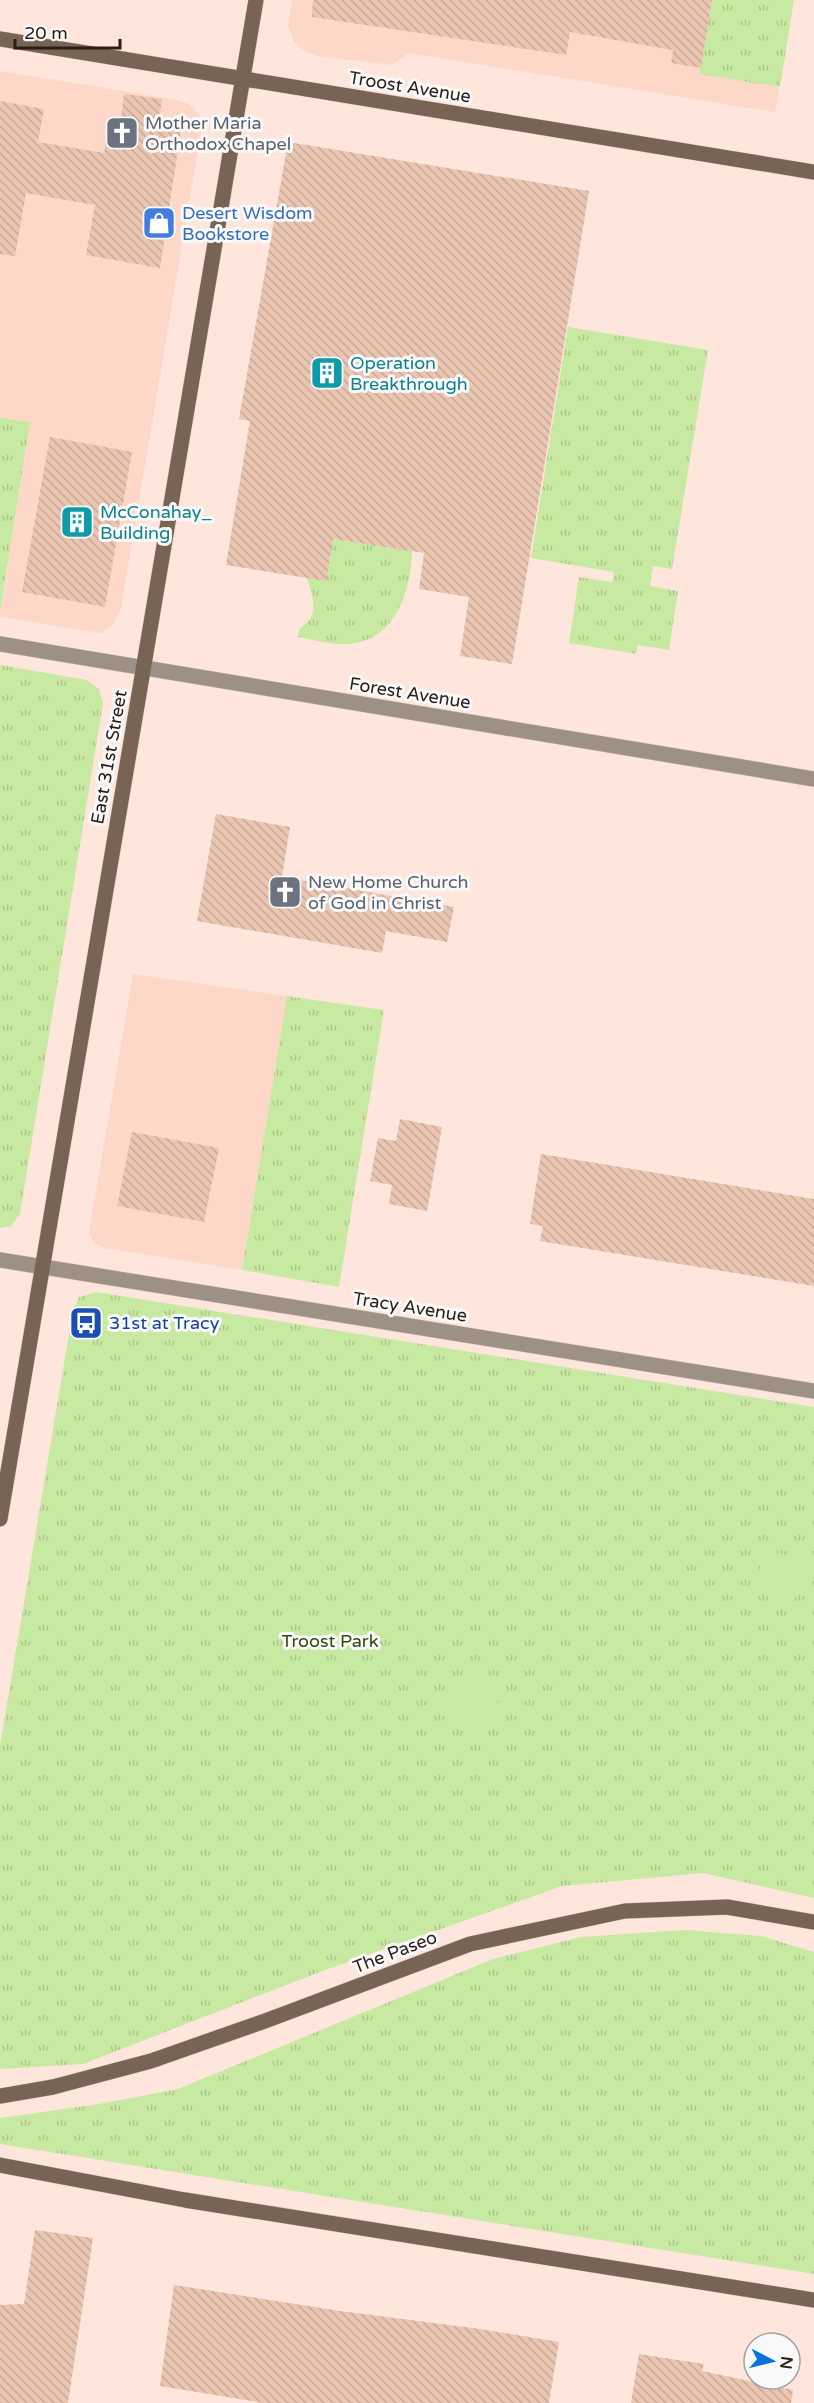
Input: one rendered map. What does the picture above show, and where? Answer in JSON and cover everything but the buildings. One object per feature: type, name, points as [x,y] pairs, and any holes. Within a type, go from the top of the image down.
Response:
[{"type":"main road","name":"East 31st Street","points":[[0,1520],[256,0]]},
{"type":"main road","name":"Troost Avenue","points":[[0,39],[814,172]]},
{"type":"main road","name":"The Paseo","points":[[0,2096],[53,2087],[151,2061],[470,1944],[624,1911],[727,1907],[814,1922]]},
{"type":"main road","points":[[0,2165],[186,2200],[814,2300]]},
{"type":"street","name":"Forest Avenue","points":[[0,644],[814,779]]},
{"type":"street","name":"Tracy Avenue","points":[[0,1260],[814,1391]]},
{"type":"shaded area","points":[[292,0],[793,0],[775,112],[409,53],[392,65],[317,56],[304,51],[293,40],[288,25]]},
{"type":"shaded area","points":[[0,71],[172,99],[189,104],[199,114],[201,131],[121,609],[112,626],[101,633],[0,617],[30,422],[0,417]]},
{"type":"shaded area","points":[[133,974],[287,996],[242,1270],[104,1248],[93,1242],[89,1232]]},
{"type":"green space","points":[[712,0],[794,0],[780,87],[699,74]]},
{"type":"green space","points":[[568,327],[708,350],[672,569],[653,566],[650,586],[678,591],[669,650],[638,645],[636,654],[569,643],[579,577],[612,582],[614,572],[531,558]]},
{"type":"green space","points":[[0,417],[30,422],[0,613]]},
{"type":"green space","points":[[333,539],[412,551],[408,582],[398,611],[378,634],[364,641],[342,644],[298,637],[301,628],[313,613],[307,578]]},
{"type":"green space","points":[[0,665],[87,680],[99,689],[103,703],[20,1214],[11,1226],[0,1228]]},
{"type":"green space","points":[[287,996],[384,1010],[339,1287],[242,1270]]},
{"type":"green space","name":"Troost Park","points":[[96,1292],[814,1407],[814,1898],[703,1873],[562,1886],[325,1970],[83,2064],[0,2069],[0,1746],[73,1310],[79,1297]]},
{"type":"green space","points":[[767,1553],[790,1556],[811,1566],[813,1576],[806,1587],[788,1602],[776,1605],[762,1587],[760,1566]]},
{"type":"green space","points":[[471,1672],[482,1678],[490,1688],[499,1711],[483,1722],[462,1724],[450,1722],[445,1712],[462,1675]]},
{"type":"green space","points":[[685,1930],[761,1936],[814,1952],[814,2274],[0,2144],[0,2118],[99,2104],[178,2089],[493,1959],[581,1937]]},
{"type":"place","name":"Mother Maria Orthodox Chapel","points":[[122,133]]},
{"type":"place","name":"Desert Wisdom Bookstore","points":[[159,223]]},
{"type":"place","name":"Operation Breakthrough","points":[[327,373]]},
{"type":"place","name":"McConahay_ Building","points":[[77,522]]},
{"type":"place","name":"New Home Church of God in Christ","points":[[285,892]]},
{"type":"place","name":"31st at Tracy","points":[[86,1323]]}]
